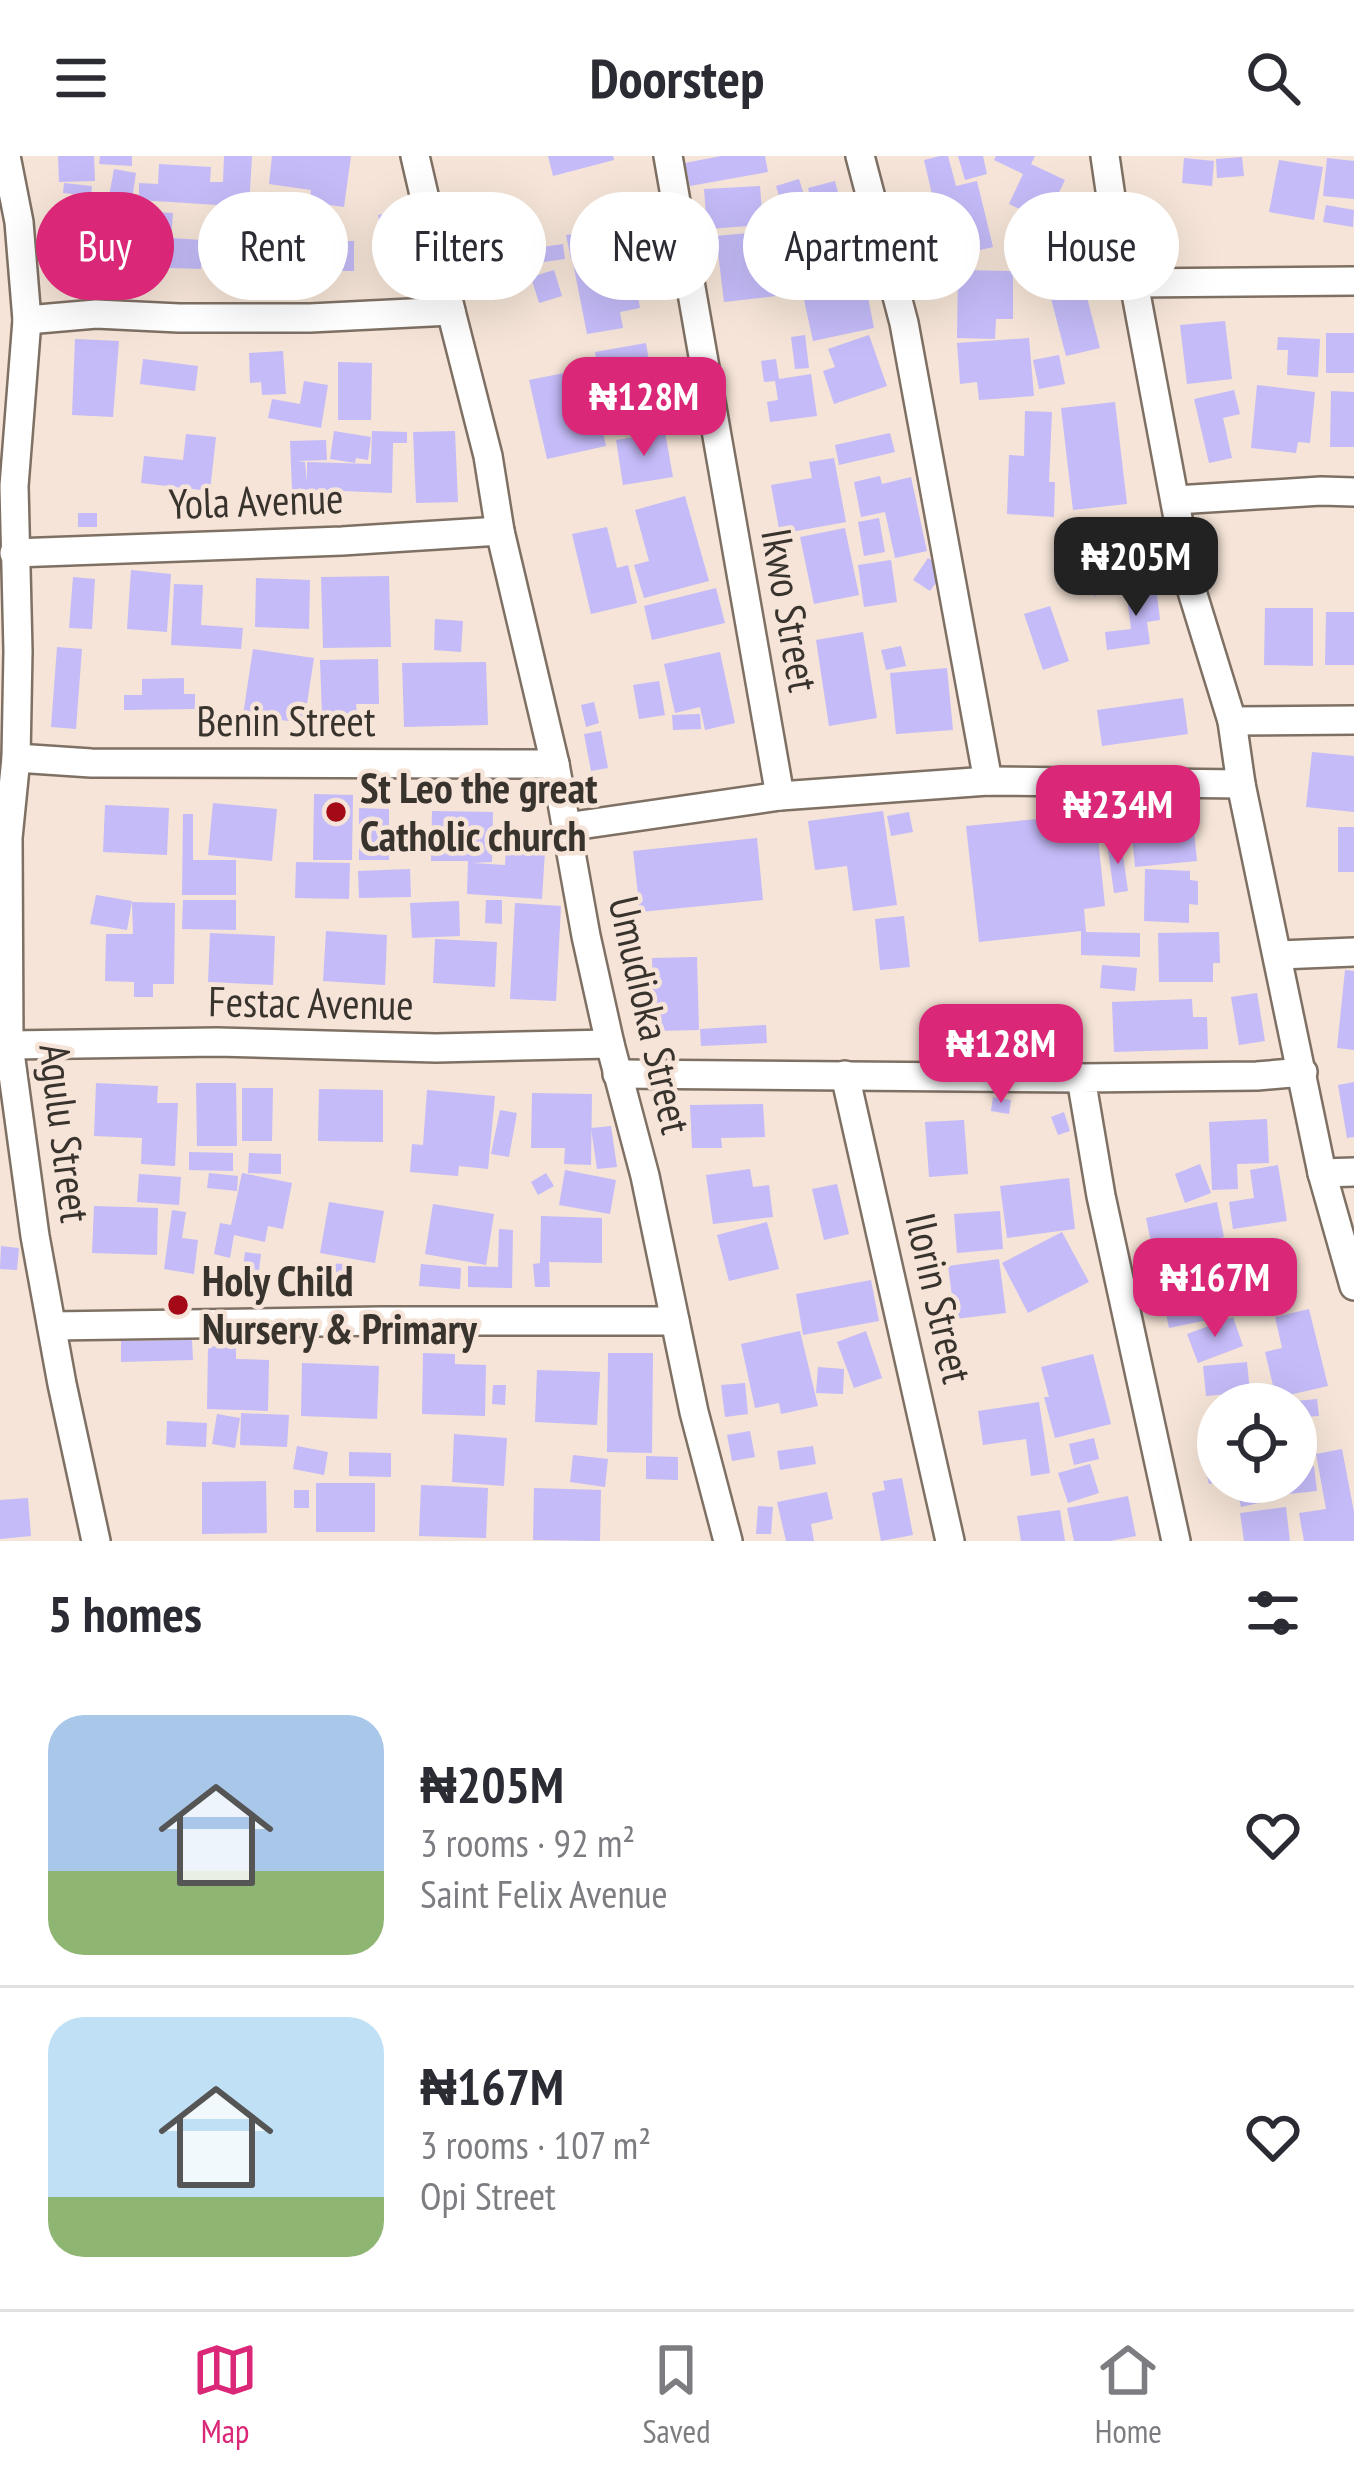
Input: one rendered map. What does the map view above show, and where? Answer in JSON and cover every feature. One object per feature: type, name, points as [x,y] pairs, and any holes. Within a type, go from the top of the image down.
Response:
[{"type":"street","name":"Agulu Street","points":[[6,156],[19,222],[27,320],[14,486],[18,651],[16,758],[8,838],[9,1045],[35,1236],[96,1541]]},
{"type":"street","name":"Umudioka Street","points":[[415,156],[488,456],[610,1044],[728,1541]]},
{"type":"street","name":"Ikwo Street","points":[[668,156],[780,796]]},
{"type":"street","points":[[860,156],[904,323],[988,781]]},
{"type":"street","points":[[1105,156],[1110,192]]},
{"type":"street","points":[[1179,283],[1354,281]]},
{"type":"street","points":[[1137,300],[1191,588],[1232,721],[1322,1173],[1354,1286]]},
{"type":"street","points":[[27,320],[96,314],[288,318],[451,311]]},
{"type":"street","points":[[1176,500],[1354,492]]},
{"type":"street","name":"Yola Avenue","points":[[14,554],[500,531]]},
{"type":"street","points":[[1232,721],[1354,720]]},
{"type":"street","name":"Benin Street","points":[[16,758],[92,763],[555,764]]},
{"type":"street","points":[[566,827],[780,796],[988,781],[1241,784]]},
{"type":"street","points":[[1279,955],[1354,952]]},
{"type":"street","name":"Festac Avenue","points":[[9,1045],[217,1042],[436,1048],[610,1044]]},
{"type":"street","points":[[617,1074],[1081,1078],[1303,1072]]},
{"type":"street","name":"Ilorin Street","points":[[845,1075],[950,1541]]},
{"type":"street","points":[[1081,1078],[1101,1196],[1176,1541]]},
{"type":"street","points":[[1322,1173],[1354,1172]]},
{"type":"street","points":[[52,1326],[675,1321]]},
{"type":"building","points":[[58,156],[94,156],[95,181],[59,182]]},
{"type":"building","points":[[100,156],[132,156],[132,166],[99,164]]},
{"type":"building","points":[[224,156],[252,156],[250,192],[198,192],[198,204],[174,202],[174,192],[139,192],[139,183],[158,184],[159,164],[211,167],[210,182],[223,182]]},
{"type":"building","points":[[272,156],[351,156],[346,192],[311,192],[269,184]]},
{"type":"building","points":[[548,156],[613,156],[614,160],[553,176]]},
{"type":"building","points":[[721,156],[765,156],[768,172],[690,186],[685,163]]},
{"type":"building","points":[[948,156],[956,186],[977,181],[980,192],[932,192],[924,160]]},
{"type":"building","points":[[958,156],[983,156],[987,174],[965,180]]},
{"type":"building","points":[[996,156],[1035,156],[1031,164],[1065,180],[1059,192],[1015,192],[1023,174],[994,160]]},
{"type":"building","points":[[1242,157],[1244,176],[1217,178],[1216,159]]},
{"type":"building","points":[[1184,158],[1214,161],[1212,186],[1182,183]]},
{"type":"building","points":[[1327,158],[1354,161],[1354,199],[1323,196]]},
{"type":"building","points":[[1279,160],[1323,167],[1314,220],[1269,212]]},
{"type":"building","points":[[114,169],[136,173],[133,192],[110,192]]},
{"type":"building","points":[[799,179],[803,192],[778,192],[776,186]]},
{"type":"building","points":[[835,181],[838,192],[809,192],[808,188]]},
{"type":"building","points":[[64,183],[92,186],[91,192],[63,192]]},
{"type":"building","points":[[760,186],[760,192],[743,192],[743,226],[719,228],[719,192],[704,189]]},
{"type":"building","points":[[980,193],[993,247],[980,250]]},
{"type":"building","points":[[1326,205],[1354,210],[1353,227],[1323,222]]},
{"type":"building","points":[[743,234],[743,300],[724,302],[719,236]]},
{"type":"building","points":[[174,238],[198,240],[198,269],[174,268]]},
{"type":"building","points":[[348,241],[354,241],[354,271],[348,271]]},
{"type":"building","points":[[563,244],[565,259],[546,262],[546,246]]},
{"type":"building","points":[[554,270],[562,296],[539,303],[546,300],[546,272]]},
{"type":"building","points":[[980,270],[1004,271],[1004,300],[1013,300],[1013,319],[996,319],[995,339],[957,338],[958,300],[980,300]]},
{"type":"building","points":[[580,300],[639,300],[640,308],[620,312],[623,328],[587,334]]},
{"type":"building","points":[[804,300],[869,300],[874,328],[813,341]]},
{"type":"building","points":[[1051,300],[1088,300],[1100,348],[1066,356]]},
{"type":"building","points":[[1225,321],[1232,379],[1187,384],[1180,325]]},
{"type":"building","points":[[1326,333],[1354,333],[1354,373],[1326,373]]},
{"type":"building","points":[[805,335],[809,368],[795,369],[791,337]]},
{"type":"building","points":[[869,335],[887,386],[834,404],[823,371],[835,367],[828,349]]},
{"type":"building","points":[[1278,337],[1320,339],[1318,377],[1287,375],[1288,350],[1277,350]]},
{"type":"building","points":[[1029,338],[1034,396],[979,400],[977,382],[960,384],[957,343]]},
{"type":"building","points":[[75,339],[119,341],[113,417],[72,415]]},
{"type":"building","points":[[646,343],[655,397],[604,405],[595,352]]},
{"type":"building","points":[[283,351],[286,394],[262,395],[261,382],[250,383],[249,353]]},
{"type":"building","points":[[1059,355],[1065,384],[1039,389],[1033,360]]},
{"type":"building","points":[[143,359],[198,366],[195,391],[140,384]]},
{"type":"building","points":[[776,359],[779,379],[811,374],[817,416],[770,422],[767,402],[778,400],[775,381],[764,382],[761,361]]},
{"type":"building","points":[[338,362],[372,363],[371,420],[338,420]]},
{"type":"building","points":[[589,368],[606,446],[547,459],[529,380]]},
{"type":"building","points":[[304,381],[328,385],[321,428],[268,418],[272,399],[300,404]]},
{"type":"building","points":[[1257,385],[1315,392],[1310,443],[1298,442],[1296,453],[1251,448]]},
{"type":"building","points":[[1234,390],[1240,414],[1223,418],[1232,458],[1209,463],[1194,399]]},
{"type":"building","points":[[1331,391],[1354,392],[1354,447],[1330,447]]},
{"type":"building","points":[[1115,402],[1127,504],[1073,510],[1061,408]]},
{"type":"building","points":[[651,403],[656,424],[611,434],[606,413]]},
{"type":"building","points":[[1025,411],[1052,412],[1049,482],[1055,482],[1054,517],[1007,514],[1009,455],[1024,456]]},
{"type":"building","points":[[334,431],[371,437],[368,460],[330,459]]},
{"type":"building","points":[[372,431],[407,432],[407,443],[393,443],[392,493],[292,489],[290,441],[326,440],[327,460],[297,461],[305,462],[307,482],[307,462],[371,464]]},
{"type":"building","points":[[455,431],[458,502],[416,503],[413,432]]},
{"type":"building","points":[[665,432],[673,477],[623,485],[616,440]]},
{"type":"building","points":[[890,433],[895,452],[839,465],[835,445]]},
{"type":"building","points":[[186,434],[216,437],[210,491],[141,483],[144,456],[183,460]]},
{"type":"building","points":[[834,458],[846,522],[780,534],[771,485],[812,478],[809,462]]},
{"type":"building","points":[[880,476],[882,484],[911,477],[927,551],[895,558],[885,512],[861,517],[854,482]]},
{"type":"building","points":[[685,496],[709,581],[644,598],[634,565],[649,561],[635,510]]},
{"type":"building","points":[[78,513],[97,513],[97,527],[78,527]]},
{"type":"building","points":[[879,518],[885,552],[864,556],[858,522]]},
{"type":"building","points":[[607,527],[617,568],[628,565],[637,603],[591,614],[572,534]]},
{"type":"building","points":[[845,528],[859,595],[814,604],[800,537]]},
{"type":"building","points":[[1146,543],[1156,579],[1094,596],[1084,560]]},
{"type":"building","points":[[928,558],[945,570],[930,591],[913,580]]},
{"type":"building","points":[[891,560],[897,602],[864,607],[858,565]]},
{"type":"building","points":[[131,570],[171,574],[167,632],[127,629]]},
{"type":"building","points":[[389,576],[391,647],[323,648],[321,577]]},
{"type":"building","points":[[73,577],[95,579],[92,629],[69,628]]},
{"type":"building","points":[[256,578],[310,580],[309,629],[255,627]]},
{"type":"building","points":[[174,584],[203,585],[201,625],[243,628],[241,649],[171,645]]},
{"type":"building","points":[[1156,586],[1160,620],[1147,622],[1150,644],[1107,650],[1105,632],[1131,629],[1126,590]]},
{"type":"building","points":[[716,588],[725,623],[652,640],[644,606]]},
{"type":"building","points":[[1050,606],[1069,661],[1043,670],[1024,614]]},
{"type":"building","points":[[1265,608],[1313,608],[1313,666],[1264,665]]},
{"type":"building","points":[[1326,612],[1354,612],[1354,665],[1325,665]]},
{"type":"building","points":[[435,619],[463,621],[461,652],[434,650]]},
{"type":"building","points":[[863,632],[877,718],[829,726],[816,640]]},
{"type":"building","points":[[901,646],[906,666],[886,670],[881,650]]},
{"type":"building","points":[[57,647],[82,649],[76,729],[51,727]]},
{"type":"building","points":[[253,649],[314,658],[304,723],[243,715]]},
{"type":"building","points":[[720,652],[735,723],[705,730],[700,707],[675,713],[664,664]]},
{"type":"building","points":[[378,659],[379,704],[356,704],[357,714],[322,715],[320,660]]},
{"type":"building","points":[[486,662],[488,725],[404,727],[402,663]]},
{"type":"building","points":[[947,668],[953,730],[896,734],[890,673]]},
{"type":"building","points":[[184,678],[184,694],[195,694],[195,709],[124,710],[124,695],[142,695],[142,679]]},
{"type":"building","points":[[659,681],[665,715],[639,719],[633,685]]},
{"type":"building","points":[[1183,698],[1188,734],[1102,746],[1097,710]]},
{"type":"building","points":[[594,702],[599,723],[586,727],[581,705]]},
{"type":"building","points":[[700,714],[701,729],[673,730],[672,715]]},
{"type":"building","points":[[601,731],[608,768],[591,771],[584,734]]},
{"type":"building","points":[[1312,752],[1354,756],[1354,812],[1306,807]]},
{"type":"building","points":[[314,794],[353,795],[352,860],[313,860]]},
{"type":"building","points":[[213,803],[277,809],[272,861],[208,855]]},
{"type":"building","points":[[105,805],[169,808],[167,855],[103,852]]},
{"type":"building","points":[[359,808],[389,809],[389,860],[359,860]]},
{"type":"building","points":[[1192,809],[1197,861],[1135,867],[1130,814]]},
{"type":"building","points":[[432,811],[493,812],[492,862],[472,863],[505,865],[507,833],[546,835],[542,899],[467,894],[468,861],[431,861]]},
{"type":"building","points":[[883,811],[897,905],[853,911],[847,866],[815,870],[808,821]]},
{"type":"building","points":[[909,812],[913,832],[891,836],[887,816]]},
{"type":"building","points":[[183,814],[193,814],[193,860],[236,860],[236,895],[182,895]]},
{"type":"building","points":[[1048,818],[1049,832],[1097,828],[1105,906],[1084,909],[1086,932],[1140,933],[1140,957],[1081,955],[1081,931],[979,942],[966,826]]},
{"type":"building","points":[[1338,827],[1354,827],[1354,872],[1338,872]]},
{"type":"building","points":[[757,838],[763,900],[640,912],[633,851]]},
{"type":"building","points":[[1121,841],[1128,891],[1114,893],[1107,843]]},
{"type":"building","points":[[296,862],[350,863],[349,899],[295,898]]},
{"type":"building","points":[[410,869],[411,897],[359,898],[358,871]]},
{"type":"building","points":[[1145,869],[1190,871],[1190,880],[1198,881],[1198,905],[1189,904],[1189,923],[1144,921]]},
{"type":"building","points":[[96,895],[132,901],[127,930],[90,924]]},
{"type":"building","points":[[183,900],[236,900],[236,930],[182,929]]},
{"type":"building","points":[[486,900],[502,900],[502,924],[485,923]]},
{"type":"building","points":[[459,901],[460,936],[412,938],[410,903]]},
{"type":"building","points":[[132,902],[175,903],[174,984],[153,984],[153,997],[134,997],[134,982],[105,981],[106,934],[133,934]]},
{"type":"building","points":[[515,903],[561,906],[556,1001],[510,999]]},
{"type":"building","points":[[904,916],[910,967],[880,970],[875,919]]},
{"type":"building","points":[[326,931],[387,935],[385,985],[323,981]]},
{"type":"building","points":[[1219,932],[1220,963],[1213,963],[1213,982],[1159,982],[1158,933]]},
{"type":"building","points":[[210,933],[275,936],[273,985],[208,982]]},
{"type":"building","points":[[435,939],[497,942],[495,987],[433,983]]},
{"type":"building","points":[[697,957],[699,1030],[654,1031],[652,958]]},
{"type":"building","points":[[1102,965],[1137,968],[1135,991],[1100,988]]},
{"type":"building","points":[[1345,970],[1354,971],[1354,1050],[1337,1048]]},
{"type":"building","points":[[1257,993],[1265,1041],[1239,1045],[1231,997]]},
{"type":"building","points":[[1192,999],[1193,1017],[1207,1017],[1208,1049],[1114,1052],[1112,1002]]},
{"type":"building","points":[[766,1025],[767,1043],[701,1046],[700,1029]]},
{"type":"building","points":[[1354,1082],[1354,1137],[1347,1138],[1338,1085]]},
{"type":"building","points":[[96,1083],[158,1086],[157,1103],[178,1103],[175,1166],[141,1164],[142,1138],[94,1136]]},
{"type":"building","points":[[196,1083],[236,1083],[237,1146],[197,1146]]},
{"type":"building","points":[[242,1088],[273,1088],[272,1141],[242,1141]]},
{"type":"building","points":[[319,1089],[383,1090],[383,1142],[318,1141]]},
{"type":"building","points":[[427,1090],[495,1096],[488,1169],[459,1166],[458,1176],[410,1172],[412,1144],[423,1145]]},
{"type":"building","points":[[532,1093],[592,1094],[591,1165],[564,1164],[565,1148],[531,1148]]},
{"type":"building","points":[[993,1097],[1011,1100],[1009,1114],[991,1111]]},
{"type":"building","points":[[763,1104],[765,1137],[721,1138],[722,1148],[692,1148],[690,1105]]},
{"type":"building","points":[[500,1110],[517,1113],[509,1157],[491,1154]]},
{"type":"building","points":[[1064,1112],[1070,1131],[1058,1135],[1051,1117]]},
{"type":"building","points":[[1267,1119],[1269,1163],[1237,1164],[1238,1189],[1212,1190],[1209,1122]]},
{"type":"building","points":[[964,1120],[968,1174],[929,1177],[925,1122]]},
{"type":"building","points":[[611,1126],[617,1167],[597,1169],[591,1128]]},
{"type":"building","points":[[189,1152],[233,1153],[233,1171],[189,1170]]},
{"type":"building","points":[[249,1153],[281,1154],[281,1174],[248,1173]]},
{"type":"building","points":[[1200,1164],[1211,1193],[1185,1203],[1175,1174]]},
{"type":"building","points":[[1278,1165],[1287,1221],[1233,1229],[1229,1202],[1254,1198],[1250,1170]]},
{"type":"building","points":[[750,1169],[753,1187],[769,1185],[773,1217],[713,1224],[706,1175]]},
{"type":"building","points":[[565,1170],[616,1180],[610,1214],[559,1205]]},
{"type":"building","points":[[209,1173],[238,1176],[237,1191],[207,1188]]},
{"type":"building","points":[[242,1173],[292,1183],[283,1229],[268,1226],[265,1242],[234,1235],[230,1258],[214,1254],[220,1223],[231,1225]]},
{"type":"building","points":[[546,1173],[554,1186],[538,1195],[531,1182]]},
{"type":"building","points":[[139,1174],[181,1177],[179,1205],[137,1202]]},
{"type":"building","points":[[1069,1178],[1075,1229],[1007,1238],[1000,1186]]},
{"type":"building","points":[[837,1184],[849,1234],[824,1240],[812,1189]]},
{"type":"building","points":[[329,1202],[384,1211],[375,1263],[320,1253]]},
{"type":"building","points":[[1217,1202],[1224,1237],[1153,1252],[1146,1218]]},
{"type":"building","points":[[433,1204],[494,1214],[486,1265],[425,1254]]},
{"type":"building","points":[[94,1206],[158,1208],[157,1255],[92,1253]]},
{"type":"building","points":[[172,1210],[186,1212],[182,1238],[198,1240],[194,1274],[164,1269]]},
{"type":"building","points":[[1000,1211],[1003,1249],[957,1253],[954,1214]]},
{"type":"building","points":[[541,1216],[602,1218],[602,1263],[549,1262],[550,1287],[535,1287],[533,1264],[540,1263]]},
{"type":"building","points":[[767,1222],[779,1269],[729,1281],[717,1235]]},
{"type":"building","points":[[499,1229],[513,1230],[512,1288],[468,1287],[468,1266],[498,1267]]},
{"type":"building","points":[[1062,1232],[1089,1282],[1028,1313],[1002,1263]]},
{"type":"building","points":[[1,1246],[19,1248],[17,1270],[0,1269]]},
{"type":"building","points":[[1221,1246],[1227,1275],[1163,1287],[1157,1258]]},
{"type":"building","points":[[245,1252],[261,1254],[259,1270],[243,1268]]},
{"type":"building","points":[[999,1259],[1006,1313],[955,1319],[948,1266]]},
{"type":"building","points":[[314,1263],[349,1264],[348,1284],[313,1282]]},
{"type":"building","points":[[421,1264],[461,1268],[460,1289],[419,1286]]},
{"type":"building","points":[[1229,1279],[1237,1314],[1169,1328],[1162,1294]]},
{"type":"building","points":[[871,1280],[879,1321],[803,1335],[796,1294]]},
{"type":"building","points":[[1309,1309],[1328,1386],[1272,1383],[1265,1352],[1282,1348],[1275,1317]]},
{"type":"building","points":[[1233,1317],[1243,1346],[1198,1363],[1187,1334]]},
{"type":"building","points":[[800,1331],[818,1406],[781,1414],[779,1403],[755,1408],[741,1344]]},
{"type":"building","points":[[866,1331],[882,1378],[854,1388],[837,1342]]},
{"type":"building","points":[[192,1340],[193,1360],[121,1362],[121,1341]]},
{"type":"building","points":[[208,1346],[236,1347],[236,1359],[269,1360],[268,1411],[207,1409]]},
{"type":"building","points":[[423,1353],[455,1354],[455,1364],[486,1365],[485,1416],[422,1414]]},
{"type":"building","points":[[608,1353],[653,1353],[652,1453],[607,1452]]},
{"type":"building","points":[[1093,1354],[1111,1424],[1055,1438],[1041,1367]]},
{"type":"building","points":[[1247,1362],[1249,1383],[1205,1383],[1203,1366]]},
{"type":"building","points":[[302,1363],[379,1366],[377,1419],[301,1416]]},
{"type":"building","points":[[818,1367],[844,1369],[843,1394],[816,1393]]},
{"type":"building","points":[[537,1370],[600,1372],[597,1425],[535,1422]]},
{"type":"building","points":[[745,1383],[748,1414],[725,1417],[721,1385]]},
{"type":"building","points":[[493,1385],[506,1385],[505,1405],[492,1404]]},
{"type":"building","points":[[1039,1402],[1050,1473],[1031,1476],[1026,1439],[983,1445],[978,1411]]},
{"type":"building","points":[[241,1413],[289,1415],[287,1447],[240,1445]]},
{"type":"building","points":[[217,1414],[240,1418],[235,1448],[212,1444]]},
{"type":"building","points":[[167,1421],[207,1423],[206,1447],[166,1445]]},
{"type":"building","points":[[750,1431],[755,1457],[732,1461],[727,1435]]},
{"type":"building","points":[[454,1434],[507,1438],[504,1486],[452,1482]]},
{"type":"building","points":[[1094,1438],[1099,1459],[1074,1465],[1069,1444]]},
{"type":"building","points":[[297,1446],[328,1452],[324,1475],[293,1469]]},
{"type":"building","points":[[813,1446],[816,1464],[780,1470],[777,1451]]},
{"type":"building","points":[[1342,1449],[1354,1512],[1354,1541],[1304,1541],[1299,1513],[1326,1509],[1317,1454]]},
{"type":"building","points":[[349,1452],[391,1453],[391,1477],[349,1476]]},
{"type":"building","points":[[573,1455],[608,1459],[605,1487],[570,1482]]},
{"type":"building","points":[[646,1456],[678,1457],[678,1480],[646,1479]]},
{"type":"building","points":[[1090,1464],[1099,1493],[1068,1503],[1058,1473]]},
{"type":"building","points":[[902,1478],[913,1535],[881,1541],[872,1493],[885,1490],[883,1481]]},
{"type":"building","points":[[266,1481],[267,1533],[202,1534],[202,1482]]},
{"type":"building","points":[[316,1483],[375,1483],[375,1532],[316,1532]]},
{"type":"building","points":[[421,1485],[488,1488],[486,1538],[419,1536]]},
{"type":"building","points":[[534,1488],[601,1490],[600,1541],[533,1540]]},
{"type":"building","points":[[294,1490],[309,1490],[309,1508],[294,1508]]},
{"type":"building","points":[[827,1492],[833,1519],[811,1524],[814,1541],[786,1541],[777,1502]]},
{"type":"building","points":[[1128,1496],[1136,1536],[1074,1541],[1067,1508]]},
{"type":"building","points":[[28,1498],[31,1536],[0,1539],[0,1500]]},
{"type":"building","points":[[758,1506],[773,1507],[771,1534],[756,1534]]},
{"type":"building","points":[[1286,1507],[1290,1541],[1244,1541],[1240,1513]]},
{"type":"building","points":[[1060,1510],[1065,1541],[1021,1541],[1017,1516]]},
{"type":"place","name":"St Leo the great Catholic church","points":[[336,812]]},
{"type":"place","name":"Holy Child Nursery & Primary","points":[[178,1305]]}]
